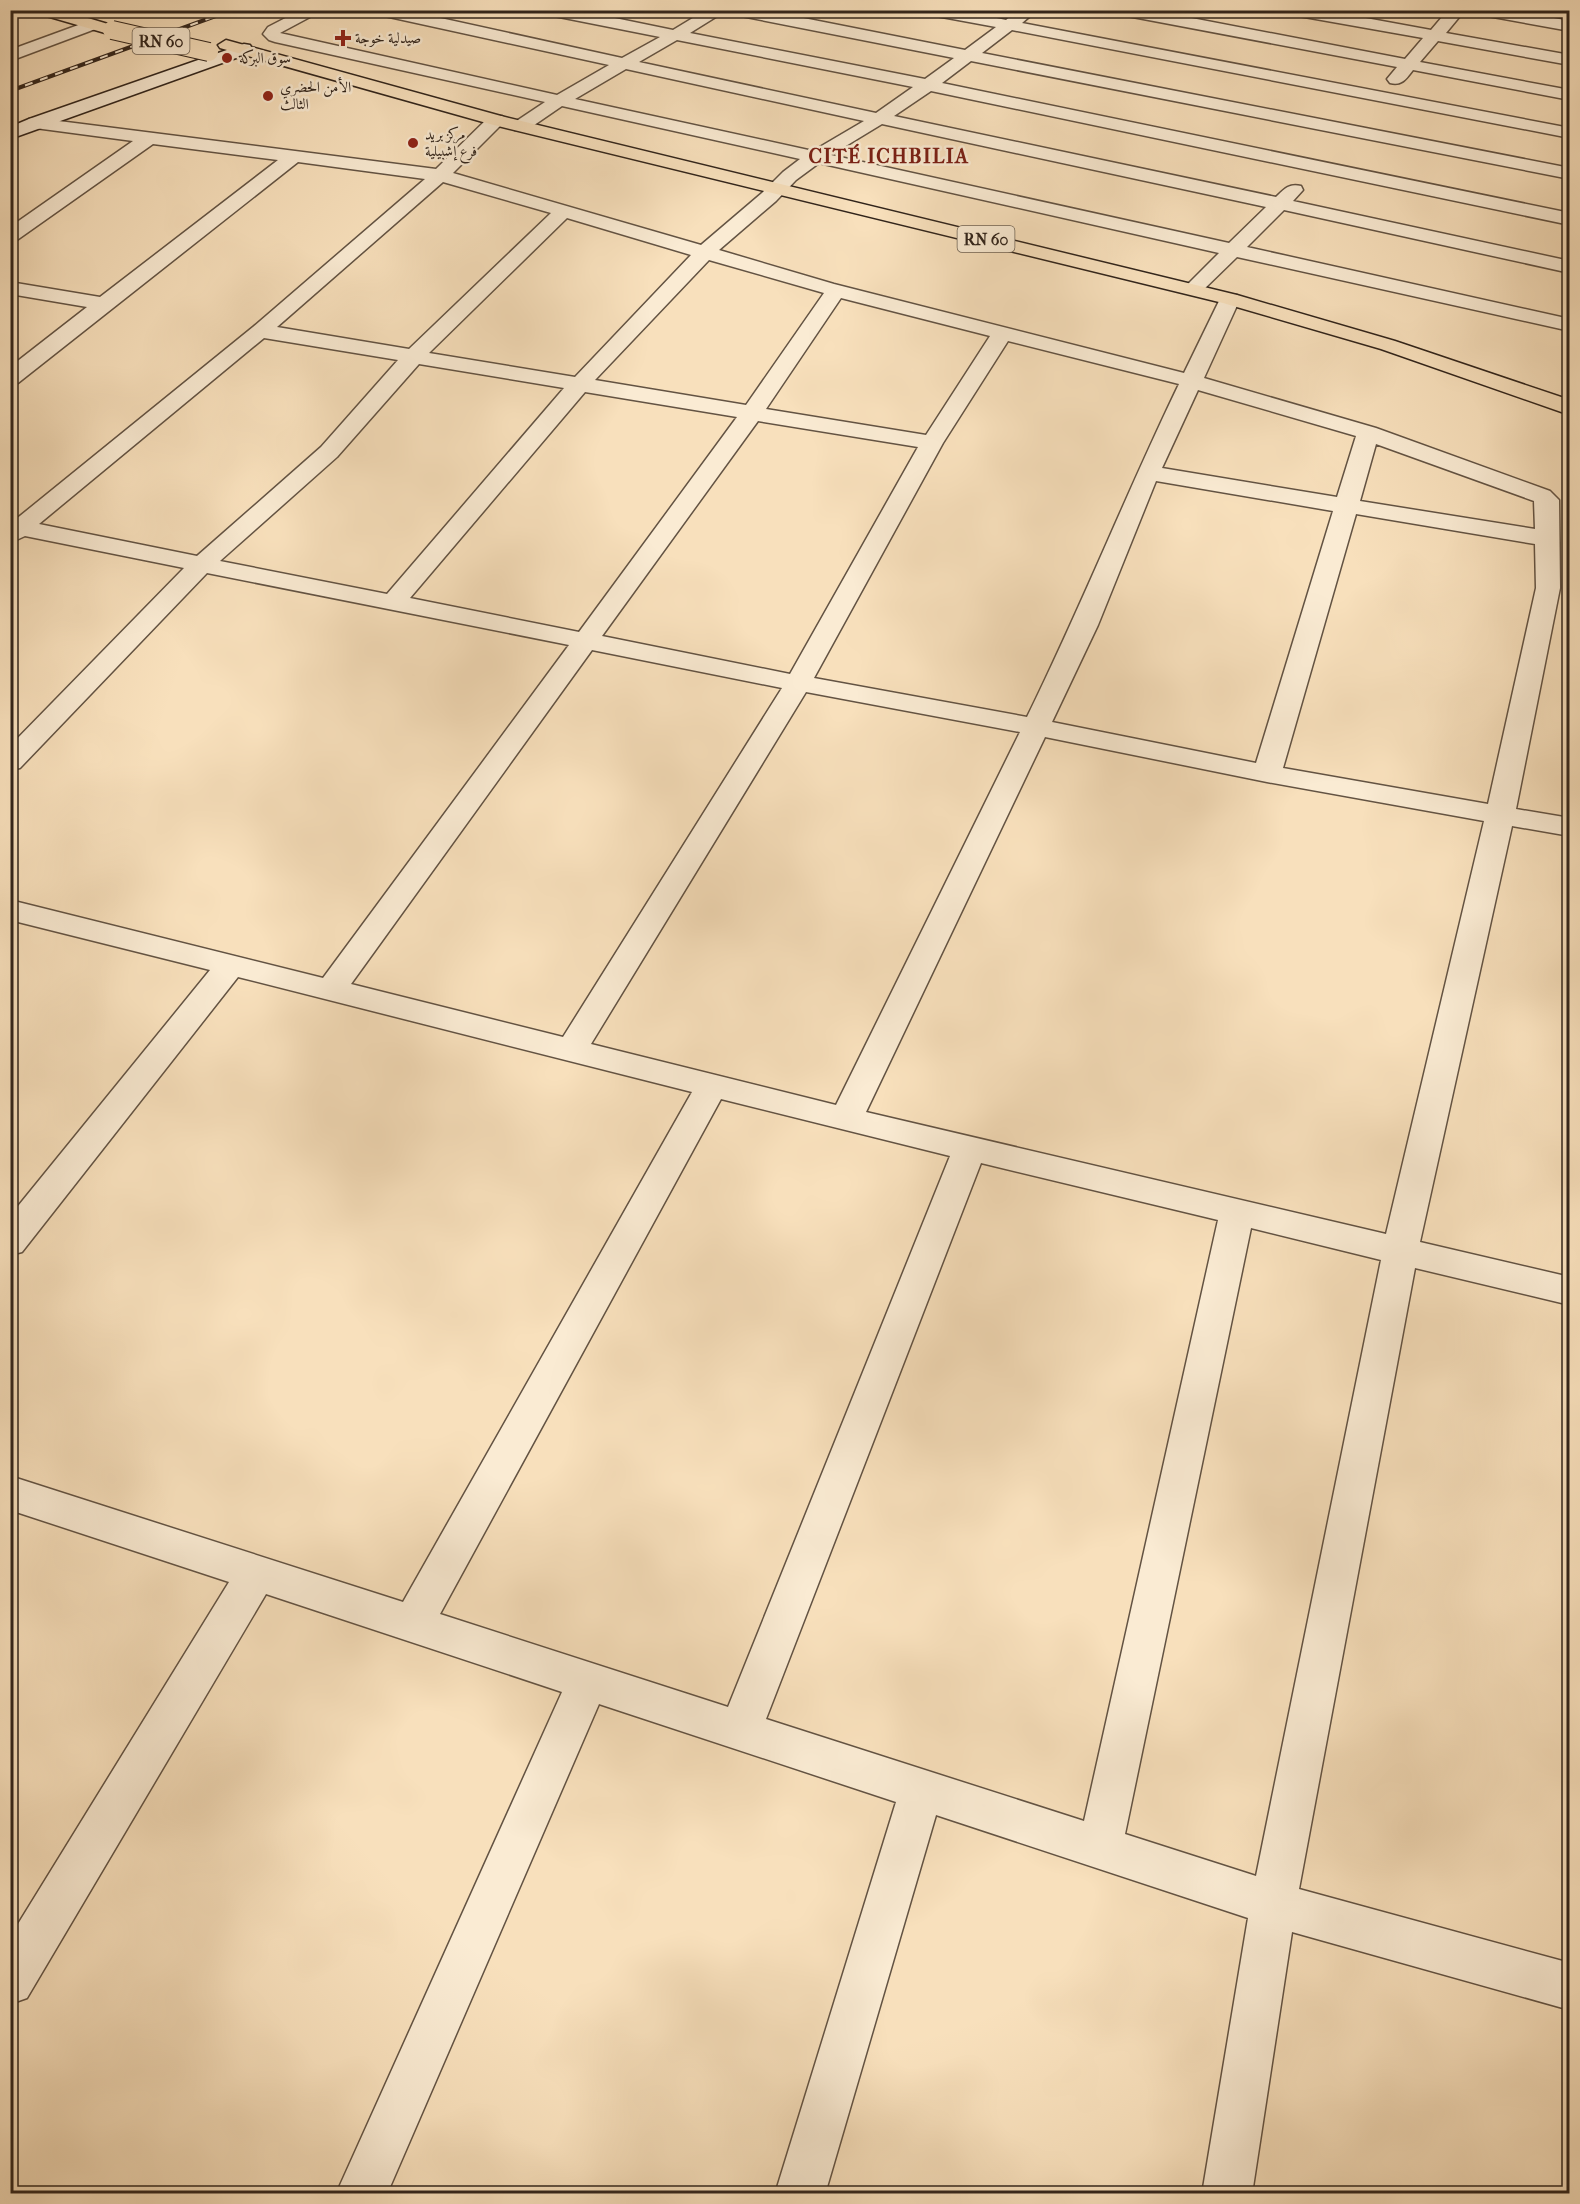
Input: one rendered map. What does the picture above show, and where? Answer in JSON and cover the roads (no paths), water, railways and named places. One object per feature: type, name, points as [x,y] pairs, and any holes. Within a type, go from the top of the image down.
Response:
[{"type":"main road","name":"RN 60","points":[[42,10],[112,30],[220,51],[395,93]]},
{"type":"main road","name":"RN 60","points":[[70,10],[129,22],[220,51]]},
{"type":"main road","name":"RN 60","points":[[244,49],[395,93],[771,192],[796,192],[1230,299],[1388,345],[1569,408]]},
{"type":"street","points":[[315,10],[274,30],[271,34],[276,37],[1569,325]]},
{"type":"street","points":[[380,10],[901,125],[1283,203],[1569,267]]},
{"type":"street","points":[[521,126],[560,100],[719,10]]},
{"type":"street","points":[[736,10],[1569,174]]},
{"type":"street","points":[[931,10],[1569,133]]},
{"type":"street","points":[[1122,10],[1569,95]]},
{"type":"street","points":[[1293,10],[1569,60]]},
{"type":"street","points":[[1193,289],[1283,203],[1457,10]]},
{"type":"street","points":[[1482,10],[1569,26]]},
{"type":"street","points":[[485,48],[552,11],[674,37],[928,85],[1569,219]]},
{"type":"street","points":[[393,602],[578,386],[705,252],[771,192],[818,157],[878,120],[967,55],[1035,13]]},
{"type":"street","points":[[1231,31],[1247,17]]},
{"type":"street","points":[[10,56],[92,25]]},
{"type":"street","points":[[883,138],[987,58],[1017,26]]},
{"type":"street","points":[[10,134],[220,51],[244,49]]},
{"type":"street","points":[[395,93],[455,63]]},
{"type":"street","points":[[14,530],[260,331],[440,175],[496,120]]},
{"type":"street","points":[[35,123],[440,175],[836,290],[1191,381],[1368,433],[1542,496],[1547,500],[1549,539],[1559,593],[1500,815],[1400,1251],[1273,1904],[1227,2193]]},
{"type":"street","points":[[10,236],[149,138]]},
{"type":"street","points":[[796,192],[846,164],[864,151]]},
{"type":"street","points":[[10,378],[294,156]]},
{"type":"street","points":[[10,762],[202,564],[329,452],[413,357],[564,212]]},
{"type":"street","points":[[10,288],[104,304]]},
{"type":"street","points":[[330,990],[751,414],[836,290]]},
{"type":"street","points":[[846,1119],[1038,727],[1085,625],[1148,473],[1230,299]]},
{"type":"street","points":[[260,331],[578,386],[932,443]]},
{"type":"street","points":[[571,1050],[798,683],[932,443],[1003,332]]},
{"type":"street","points":[[1267,774],[1368,433]]},
{"type":"street","points":[[1148,473],[1549,539]]},
{"type":"street","points":[[14,530],[202,564],[798,683],[1038,727],[1267,774],[1569,827]]},
{"type":"street","points":[[10,910],[846,1119],[1569,1292]]},
{"type":"street","points":[[10,1242],[231,965]]},
{"type":"street","points":[[413,1624],[712,1085]]},
{"type":"street","points":[[740,1730],[970,1148]]},
{"type":"street","points":[[1100,1848],[1237,1212]]},
{"type":"street","points":[[10,1493],[1273,1904],[1569,1987]]},
{"type":"street","points":[[10,1981],[256,1573]]},
{"type":"street","points":[[361,2193],[588,1681]]},
{"type":"street","points":[[800,2193],[922,1789]]},
{"type":"railway","points":[[10,91],[232,10]]},
{"type":"place","name":"صيدلية خوجة","points":[[343,38]]},
{"type":"place","name":"سوق البركة","points":[[227,58]]},
{"type":"place","name":"الأمن الحضري الثالث","points":[[268,96]]},
{"type":"place","name":"مركز بريد فرع إشبيلية","points":[[413,143]]},
{"type":"district","name":"CITÉ ICHBILIA","points":[[889,156]]}]
